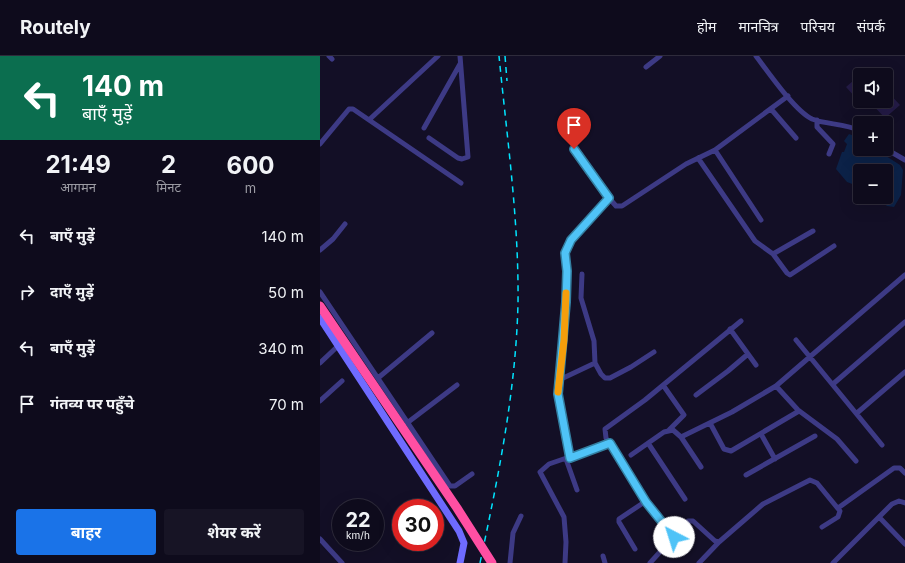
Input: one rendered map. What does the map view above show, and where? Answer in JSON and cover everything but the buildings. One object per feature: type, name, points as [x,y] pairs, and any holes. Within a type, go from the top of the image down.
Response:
[{"type":"highway","points":[[320,306],[457,508],[492,563]]},
{"type":"street","points":[[370,119],[438,56]]},
{"type":"street","points":[[429,138],[458,158],[462,159],[468,157],[460,56]]},
{"type":"street","points":[[646,67],[660,56]]},
{"type":"street","points":[[756,56],[788,96],[806,115],[817,120],[853,128]]},
{"type":"street","points":[[424,128],[460,64]]},
{"type":"street","points":[[574,149],[609,198],[616,206],[622,206],[686,164],[715,150],[788,96]]},
{"type":"street","points":[[320,144],[349,109],[356,110],[461,183]]},
{"type":"street","points":[[771,109],[796,138]]},
{"type":"street","points":[[817,120],[817,127],[833,144],[829,154]]},
{"type":"street","points":[[715,150],[761,220]]},
{"type":"street","points":[[893,153],[905,160]]},
{"type":"street","points":[[698,158],[755,241],[773,254],[785,271],[790,275],[834,246]]},
{"type":"street","points":[[577,490],[568,458],[558,401],[566,302],[567,271],[565,251],[571,240],[609,198]]},
{"type":"street","points":[[320,250],[333,239],[345,224]]},
{"type":"street","points":[[773,254],[813,231]]},
{"type":"street","points":[[582,274],[581,298],[594,341],[595,363],[601,374],[608,379],[631,368],[654,352]]},
{"type":"street","points":[[681,437],[710,423],[776,386],[905,275]]},
{"type":"street","points":[[320,292],[450,486],[455,486],[472,474]]},
{"type":"street","points":[[320,318],[459,531],[464,542],[460,563]]},
{"type":"street","points":[[674,537],[646,502],[610,443],[605,433],[606,428],[663,385],[741,321]]},
{"type":"street","points":[[833,384],[905,322]]},
{"type":"street","points":[[730,329],[756,366]]},
{"type":"street","points":[[378,378],[432,333]]},
{"type":"street","points":[[796,340],[882,445]]},
{"type":"street","points":[[320,362],[339,345]]},
{"type":"street","points":[[696,395],[748,354]]},
{"type":"street","points":[[559,380],[595,363]]},
{"type":"street","points":[[857,413],[905,372]]},
{"type":"street","points":[[320,401],[342,381]]},
{"type":"street","points":[[407,423],[457,385]]},
{"type":"street","points":[[631,455],[669,430],[684,415],[663,385]]},
{"type":"street","points":[[776,386],[799,411],[837,439],[856,460]]},
{"type":"street","points":[[710,423],[724,449],[729,451],[799,411]]},
{"type":"street","points":[[669,430],[676,431],[701,467]]},
{"type":"street","points":[[761,434],[775,459]]},
{"type":"street","points":[[746,475],[815,436]]},
{"type":"street","points":[[565,563],[566,542],[564,517],[557,501],[540,473],[547,465],[610,443]]},
{"type":"street","points":[[648,443],[685,499]]},
{"type":"street","points":[[838,508],[894,468],[900,468],[905,473]]},
{"type":"street","points":[[699,563],[719,542],[763,504],[808,481],[817,483],[838,508],[840,513],[838,517],[822,527]]},
{"type":"street","points":[[835,562],[894,503],[901,501],[905,503]]},
{"type":"street","points":[[635,549],[619,519],[646,502]]},
{"type":"street","points":[[510,563],[513,532],[521,516]]},
{"type":"street","points":[[879,517],[905,544]]},
{"type":"street","points":[[650,563],[691,520],[715,542],[719,542]]},
{"type":"street","points":[[320,539],[342,563]]},
{"type":"street","points":[[603,556],[605,563]]},
{"type":"water","points":[[849,134],[853,135],[853,156],[886,156],[900,165],[903,170],[901,195],[894,207],[887,206],[885,204],[893,204],[893,164],[853,164],[853,184],[847,182],[836,169],[842,152],[844,152],[847,144],[844,141]]},
{"type":"railway","points":[[480,563],[505,434],[517,336],[517,241],[499,56]]},
{"type":"railway","points":[[505,56],[507,81]]},
{"type":"slow traffic","points":[[558,392],[564,340],[566,293]]},
{"type":"route","points":[[574,149],[609,198],[571,240],[565,253],[567,271],[566,302],[558,401],[570,458],[610,443],[646,502],[674,537]]}]
